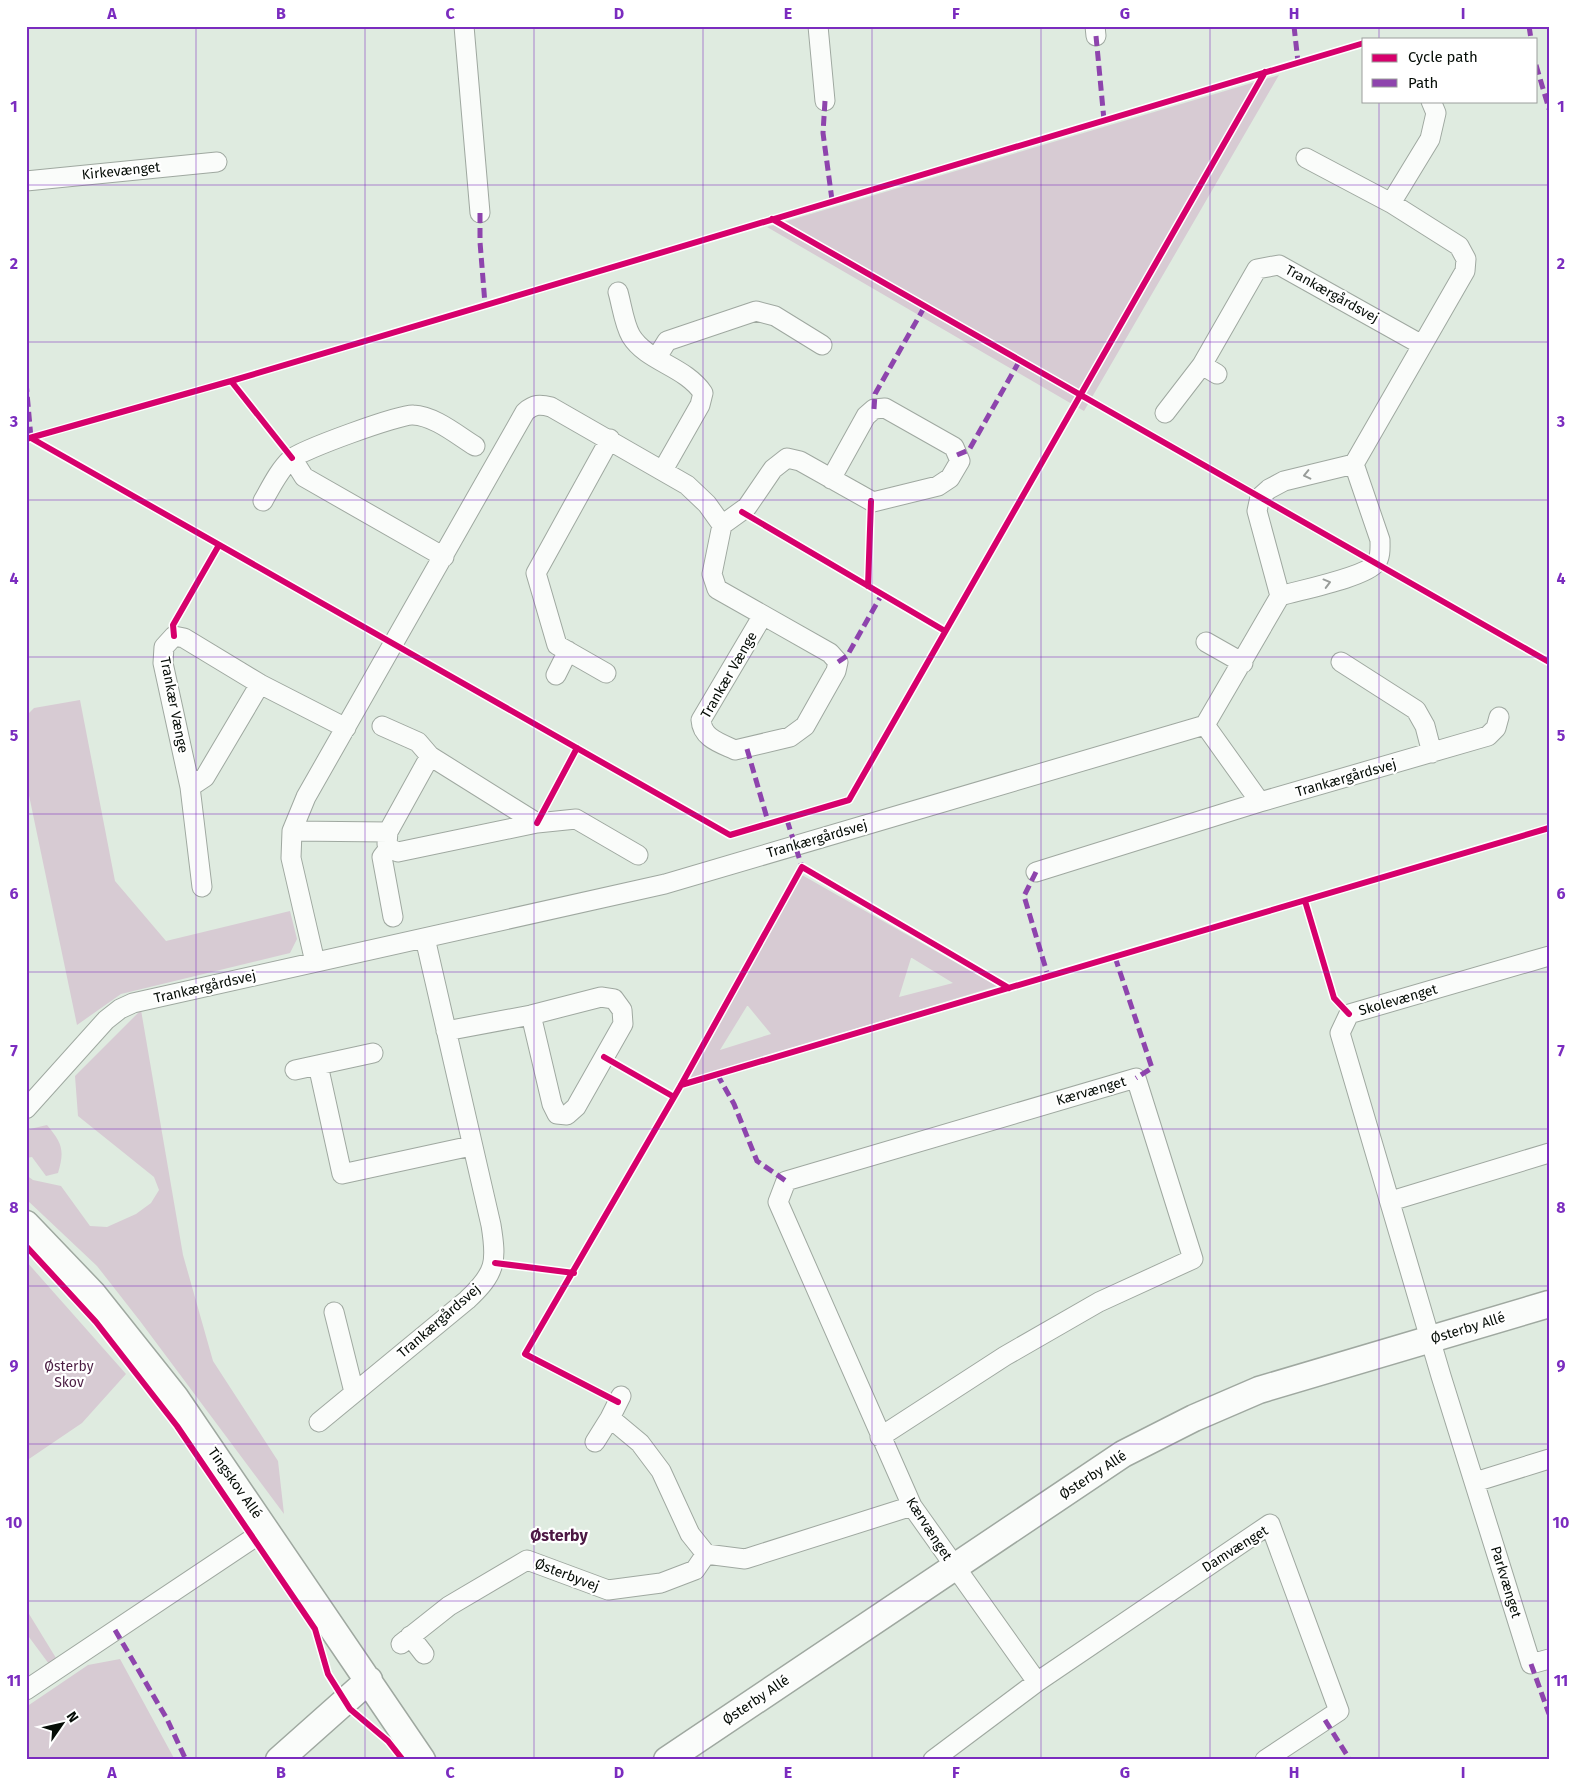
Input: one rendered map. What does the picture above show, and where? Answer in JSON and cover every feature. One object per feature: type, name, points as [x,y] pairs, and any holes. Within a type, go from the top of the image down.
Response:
[{"type":"street","points":[[464,26],[480,213]]},
{"type":"street","points":[[818,26],[825,100]]},
{"type":"street","points":[[1391,203],[1430,139],[1436,113],[1432,102]]},
{"type":"street","points":[[1260,802],[1205,726],[1280,596],[1257,511],[1260,497],[1284,481],[1354,464],[1465,271],[1466,259],[1459,246],[1391,203],[1306,158]]},
{"type":"street","name":"Kirkevænget","points":[[26,181],[217,162]]},
{"type":"street","name":"Trankærgårdsvej","points":[[1166,413],[1209,370],[1257,269],[1279,264],[1422,345]]},
{"type":"street","points":[[618,292],[630,335],[641,348],[695,381],[703,393],[700,405],[663,470]]},
{"type":"street","points":[[657,357],[667,341],[756,312],[775,316],[822,345]]},
{"type":"street","points":[[315,962],[291,858],[292,832],[306,796],[525,412],[539,404],[551,407],[610,439],[696,492],[722,525],[747,507],[773,469],[787,458],[800,461],[872,502],[938,486],[950,478],[960,462],[954,447],[885,408],[874,409],[866,416],[832,478]]},
{"type":"street","points":[[263,500],[282,468],[292,458],[341,436],[412,414],[427,418],[475,446]]},
{"type":"street","points":[[606,673],[558,645],[536,573],[610,439]]},
{"type":"street","points":[[292,458],[304,476],[444,557]]},
{"type":"street","points":[[1280,596],[1363,573],[1377,563],[1380,540],[1354,464]]},
{"type":"street","name":"Trankær Vænge","points":[[722,525],[712,574],[715,584],[722,592],[763,615],[830,654],[838,662],[836,671],[805,726],[790,737],[735,750],[707,736],[702,730],[701,720],[763,615]]},
{"type":"street","name":"Trankær Vænge","points":[[202,887],[190,788],[163,663],[164,646],[174,636],[184,638],[260,684],[346,728]]},
{"type":"street","points":[[1206,642],[1242,663]]},
{"type":"street","points":[[556,675],[568,652]]},
{"type":"street","points":[[1341,662],[1416,710],[1425,726],[1432,753]]},
{"type":"street","points":[[190,788],[204,777],[260,684]]},
{"type":"street","name":"Trankærgårdsvej","points":[[1036,872],[1260,802],[1488,736],[1496,728],[1499,717]]},
{"type":"street","points":[[382,726],[418,742],[430,756],[537,823]]},
{"type":"street","name":"Trankærgårdsvej","points":[[26,1109],[106,1020],[120,1009],[133,1003],[665,884],[1205,726]]},
{"type":"street","points":[[393,917],[382,858],[388,840],[430,756]]},
{"type":"street","points":[[292,832],[388,840],[398,852],[537,823],[576,819],[638,855]]},
{"type":"street","name":"Trankærgårdsvej","points":[[319,1422],[473,1294],[488,1276],[495,1263],[491,1225],[471,1146],[425,938]]},
{"type":"street","name":"Skolevænget","points":[[1430,1340],[1391,1201],[1340,1033],[1349,1014],[1549,956]]},
{"type":"street","points":[[446,1030],[531,1015],[601,998],[614,999],[622,1010],[623,1024],[576,1107],[567,1115],[556,1114],[552,1104],[531,1015]]},
{"type":"street","points":[[295,1070],[373,1053]]},
{"type":"street","points":[[318,1065],[342,1174],[471,1146]]},
{"type":"street","name":"Kærvænget","points":[[880,1437],[1005,1356],[1099,1302],[1194,1259],[1136,1078],[786,1182],[778,1202],[880,1437],[912,1506],[953,1566]]},
{"type":"street","points":[[1391,1201],[1549,1153]]},
{"type":"street","name":"Tingskov Allé","points":[[26,1224],[93,1294],[136,1345],[267,1529],[422,1760]]},
{"type":"street","name":"Østerby Allé","points":[[682,1756],[953,1566],[1123,1454],[1194,1418],[1259,1390],[1549,1304]]},
{"type":"street","points":[[334,1312],[354,1392]]},
{"type":"street","name":"Parkvænget","points":[[1430,1340],[1531,1664],[1549,1659]]},
{"type":"street","points":[[595,1442],[621,1396]]},
{"type":"street","points":[[610,1418],[640,1443],[661,1470],[690,1534],[706,1554],[744,1559],[912,1506]]},
{"type":"street","points":[[1475,1482],[1549,1459]]},
{"type":"street","name":"Damvænget","points":[[932,1760],[1037,1682],[1270,1524],[1339,1711],[1265,1760]]},
{"type":"street","points":[[26,1690],[267,1529]]},
{"type":"street","name":"Østerbyvej","points":[[424,1654],[405,1640],[449,1606],[527,1560],[608,1590],[661,1582],[695,1570],[706,1554]]},
{"type":"street","points":[[953,1566],[1037,1682]]},
{"type":"street","points":[[279,1760],[369,1680]]},
{"type":"green space","points":[[1279,75],[1084,411],[767,227]]},
{"type":"green space","points":[[80,700],[115,881],[166,941],[290,911],[297,939],[290,953],[121,994],[77,1025],[26,781],[26,716],[34,708]]},
{"type":"green space","points":[[802,875],[997,986],[687,1080]],"holes":[[[912,958],[953,983],[899,997]],[[747,1006],[771,1034],[720,1050]]]},
{"type":"green space","points":[[141,1010],[183,1255],[213,1361],[278,1461],[284,1514],[97,1266],[26,1199],[26,1175],[33,1180],[61,1186],[90,1226],[107,1227],[136,1214],[151,1203],[159,1190],[154,1177],[78,1116],[75,1076]]},
{"type":"green space","points":[[47,1125],[59,1142],[62,1152],[58,1173],[46,1176],[32,1157],[26,1158],[26,1133],[30,1129]]},
{"type":"green space","name":"Østerby Skov","points":[[26,1261],[126,1374],[82,1423],[26,1461]]},
{"type":"green space","points":[[26,1609],[56,1658],[49,1664],[26,1633]]},
{"type":"green space","points":[[120,1659],[175,1760],[26,1760],[26,1707],[88,1665]]},
{"type":"marked path","points":[[1294,26],[1298,62]]},
{"type":"marked path","points":[[1529,26],[1531,38]]},
{"type":"marked path","points":[[1096,36],[1104,120]]},
{"type":"marked path","points":[[1538,72],[1549,109]]},
{"type":"marked path","points":[[825,101],[823,133],[832,200]]},
{"type":"marked path","points":[[480,213],[480,242],[485,304]]},
{"type":"marked path","points":[[874,409],[875,394],[925,306]]},
{"type":"marked path","points":[[957,455],[969,450],[1020,360]]},
{"type":"marked path","points":[[26,382],[31,438],[34,440]]},
{"type":"marked path","points":[[838,662],[847,656],[882,594]]},
{"type":"marked path","points":[[747,749],[769,825]]},
{"type":"marked path","points":[[787,820],[802,867]]},
{"type":"marked path","points":[[1036,872],[1024,896],[1048,976]]},
{"type":"marked path","points":[[1115,957],[1152,1068],[1136,1078]]},
{"type":"marked path","points":[[717,1074],[734,1104],[757,1161],[786,1181]]},
{"type":"marked path","points":[[115,1630],[167,1719],[186,1760]]},
{"type":"marked path","points":[[1531,1664],[1549,1714]]},
{"type":"marked path","points":[[1325,1720],[1350,1760]]},
{"type":"cycle path","points":[[26,439],[231,381],[1362,44]]},
{"type":"cycle path","points":[[31,438],[730,835],[849,800],[1265,72]]},
{"type":"cycle path","points":[[772,219],[1549,662]]},
{"type":"cycle path","points":[[231,381],[292,458]]},
{"type":"cycle path","points":[[868,586],[871,501]]},
{"type":"cycle path","points":[[742,512],[945,631]]},
{"type":"cycle path","points":[[174,636],[173,625],[219,545]]},
{"type":"cycle path","points":[[537,823],[577,748]]},
{"type":"cycle path","points":[[681,1085],[1549,828]]},
{"type":"cycle path","points":[[618,1402],[525,1354],[681,1085],[802,867],[1009,988]]},
{"type":"cycle path","points":[[1305,901],[1334,998],[1349,1014]]},
{"type":"cycle path","points":[[604,1057],[674,1097]]},
{"type":"cycle path","points":[[26,1246],[96,1322],[177,1426],[315,1629],[328,1674],[350,1709],[388,1741],[403,1760]]},
{"type":"cycle path","points":[[495,1263],[574,1273]]},
{"type":"district","name":"Østerby","points":[[559,1535]]}]
